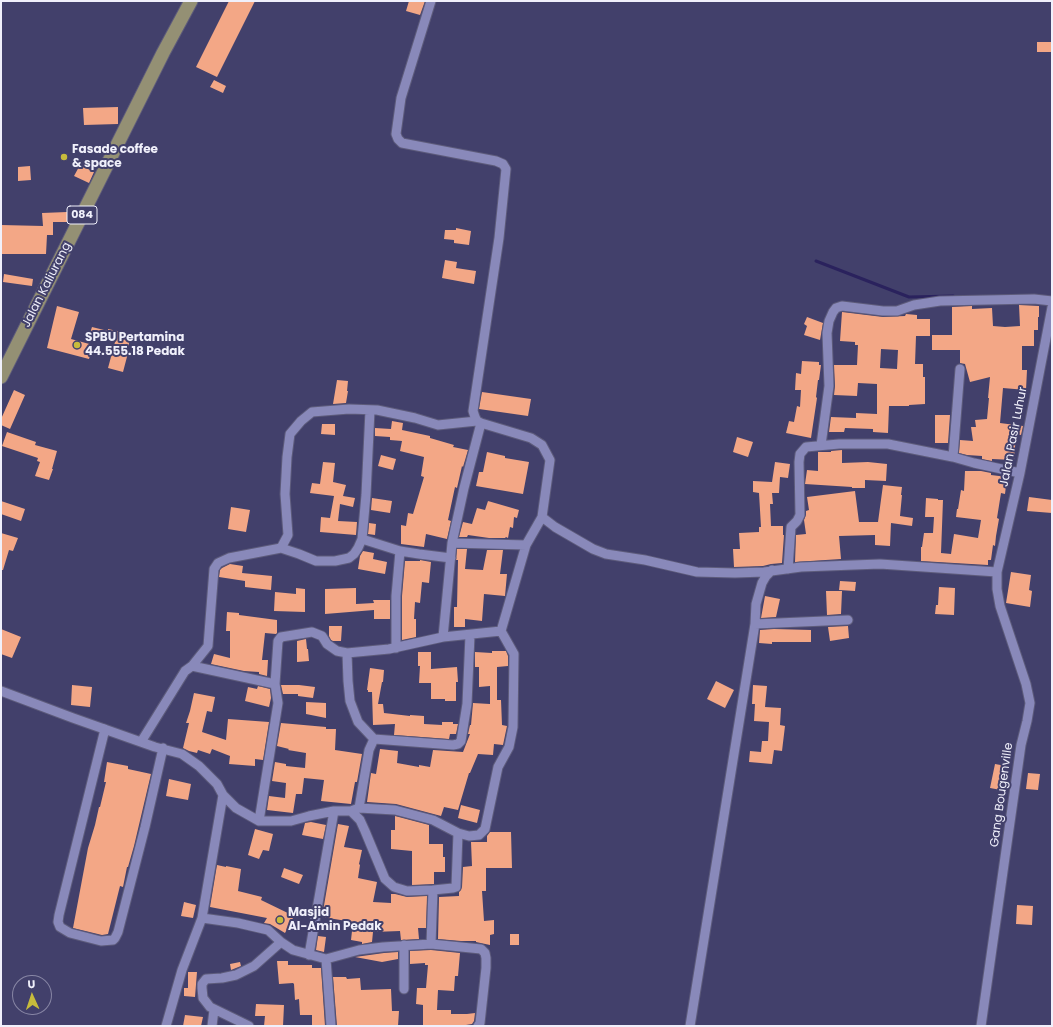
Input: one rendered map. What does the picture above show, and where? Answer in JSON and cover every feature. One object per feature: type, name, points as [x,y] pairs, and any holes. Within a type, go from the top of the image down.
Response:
[{"type":"main road","name":"Jalan Kaliurang","points":[[1,377],[191,1]]},
{"type":"street","points":[[431,1],[401,98],[396,134],[398,139],[402,143],[496,161],[503,164],[506,170],[499,238],[474,411],[475,418],[479,422]]},
{"type":"street","points":[[821,445],[829,386],[827,333],[829,321],[836,308],[842,306],[883,311],[897,310],[940,300],[1052,301]]},
{"type":"street","name":"Jalan Pasir Luhur","points":[[997,572],[1020,473],[1052,307]]},
{"type":"street","points":[[953,458],[960,369]]},
{"type":"street","points":[[1,691],[73,718],[182,754],[199,766],[236,808],[259,821],[291,821],[334,811],[395,810],[433,820],[458,834],[469,836],[479,835],[486,829],[498,767],[509,747],[513,727],[514,654],[501,631],[526,545],[542,517],[550,460],[542,445],[531,438],[479,422],[438,425],[415,418],[377,410],[349,409],[312,412],[301,421],[290,434],[285,494],[288,535],[280,548]]},
{"type":"street","points":[[142,742],[181,680],[185,671],[192,666],[208,646],[214,569],[218,562],[228,558],[280,548],[316,561],[335,561],[349,558],[354,554],[362,539],[366,495],[370,410]]},
{"type":"street","points":[[443,637],[452,543],[479,422]]},
{"type":"street","points":[[788,569],[791,527],[800,515],[800,454],[806,446],[888,444],[1020,473]]},
{"type":"street","points":[[542,517],[555,527],[593,549],[606,554],[645,560],[697,572],[764,572],[801,567],[880,564],[997,572]]},
{"type":"street","points":[[362,539],[400,551],[451,558]]},
{"type":"street","points":[[452,543],[526,545]]},
{"type":"street","points":[[396,648],[396,596],[400,551]]},
{"type":"street","points":[[690,1026],[755,624],[756,604],[762,583],[772,570]]},
{"type":"street","name":"Gang Bougenville","points":[[981,1026],[1020,745],[1027,721],[1030,703],[1026,684],[1000,606],[997,589],[997,572]]},
{"type":"street","points":[[755,624],[848,620]]},
{"type":"street","points":[[259,821],[278,703],[275,684],[278,641],[281,637],[312,632],[322,636],[327,644],[337,650],[347,653],[396,648],[443,637],[501,631]]},
{"type":"street","points":[[347,653],[350,701],[358,722],[374,739],[453,745],[458,744],[461,741],[467,704],[470,635]]},
{"type":"street","points":[[192,666],[275,684]]},
{"type":"street","points":[[105,729],[59,915],[58,922],[60,927],[70,933],[101,941],[113,940],[115,938],[118,932],[145,827],[163,748]]},
{"type":"street","points":[[374,739],[368,750],[355,810],[385,879],[394,887],[407,891],[456,887],[458,834]]},
{"type":"street","points":[[166,1026],[182,970],[202,918],[223,795]]},
{"type":"street","points":[[309,955],[334,811]]},
{"type":"street","points":[[431,944],[433,890]]},
{"type":"street","points":[[202,918],[238,923],[268,930],[281,942],[293,950],[326,959],[358,950],[404,945],[431,944],[481,949],[485,953],[486,968],[480,1023],[478,1026]]},
{"type":"street","points":[[249,1026],[210,1007],[203,998],[202,984],[206,979],[236,975],[254,966],[281,942]]},
{"type":"street","points":[[404,945],[404,989]]},
{"type":"street","points":[[326,959],[331,1026]]},
{"type":"street","points":[[212,1026],[214,1010]]},
{"type":"building","points":[[229,1],[255,1],[217,77],[196,67]]},
{"type":"building","points":[[409,1],[425,1],[420,15],[406,11]]},
{"type":"building","points":[[1037,42],[1052,42],[1052,52],[1037,52]]},
{"type":"building","points":[[214,80],[226,86],[223,93],[210,87]]},
{"type":"building","points":[[118,107],[118,124],[84,125],[83,108]]},
{"type":"building","points":[[80,165],[94,172],[89,183],[74,176]]},
{"type":"building","points":[[30,166],[31,180],[18,181],[18,167]]},
{"type":"building","points":[[67,212],[67,222],[53,222],[53,235],[47,235],[46,254],[1,254],[1,225],[43,226],[42,213]]},
{"type":"building","points":[[456,228],[471,231],[469,245],[454,243],[454,240],[444,239],[445,230],[456,230]]},
{"type":"building","points":[[445,260],[457,262],[456,268],[476,271],[474,284],[442,278]]},
{"type":"building","points":[[4,274],[33,279],[32,286],[3,282]]},
{"type":"building","points":[[1019,305],[1039,306],[1039,317],[1038,330],[1034,330],[1034,346],[1022,346],[1022,370],[1027,370],[1026,390],[1003,388],[1000,423],[1023,426],[1021,435],[1016,434],[1014,460],[992,459],[992,461],[982,459],[982,456],[959,453],[960,440],[973,441],[971,427],[976,427],[975,420],[987,419],[990,377],[970,382],[965,364],[960,363],[960,350],[932,350],[932,335],[952,335],[952,307],[972,306],[972,309],[992,308],[993,326],[1020,326]]},
{"type":"building","points":[[57,306],[79,312],[71,339],[93,345],[89,359],[47,348]]},
{"type":"building","points":[[842,312],[883,317],[905,316],[906,314],[917,315],[917,319],[930,319],[930,336],[916,336],[915,364],[923,364],[923,377],[925,377],[925,404],[889,406],[888,433],[873,432],[873,429],[845,428],[844,432],[829,432],[831,417],[856,418],[856,413],[877,414],[877,384],[858,383],[857,396],[834,395],[834,365],[857,365],[858,345],[855,345],[855,342],[840,341]],"holes":[[[881,349],[898,350],[897,369],[880,368]]]},
{"type":"building","points":[[807,317],[823,323],[820,340],[804,335],[807,326],[804,324]]},
{"type":"building","points":[[92,327],[131,334],[123,372],[108,368],[115,342],[89,336]]},
{"type":"building","points":[[802,361],[819,362],[819,365],[821,365],[811,438],[786,433],[789,421],[794,422],[797,406],[800,407],[801,390],[795,390],[796,373],[801,374]]},
{"type":"building","points":[[337,380],[348,381],[346,403],[333,404]]},
{"type":"building","points":[[14,390],[25,395],[10,429],[1,425],[1,419]]},
{"type":"building","points":[[482,392],[531,399],[528,416],[479,409]]},
{"type":"building","points":[[935,415],[950,415],[948,443],[935,443]]},
{"type":"building","points":[[392,421],[403,423],[402,430],[430,436],[430,438],[454,445],[453,447],[468,450],[463,467],[462,466],[457,488],[455,487],[448,520],[451,521],[447,539],[426,534],[424,547],[401,544],[401,525],[406,526],[408,513],[413,514],[424,477],[421,476],[424,457],[400,451],[402,441],[390,440],[390,437],[375,436],[375,428],[391,429]]},
{"type":"building","points":[[322,424],[335,424],[335,435],[321,434]]},
{"type":"building","points":[[7,432],[36,442],[35,445],[57,451],[49,480],[35,476],[40,462],[37,461],[38,458],[2,446]]},
{"type":"building","points":[[737,437],[753,442],[748,457],[733,452]]},
{"type":"building","points":[[842,450],[842,463],[868,462],[887,464],[886,481],[865,480],[865,488],[805,484],[807,470],[818,471],[818,452]]},
{"type":"building","points":[[487,452],[505,456],[505,458],[529,462],[523,494],[476,486],[479,472],[483,472]]},
{"type":"building","points":[[381,455],[396,459],[393,470],[378,466]]},
{"type":"building","points":[[323,462],[335,463],[333,482],[346,485],[343,496],[355,498],[353,507],[340,504],[338,521],[357,522],[356,535],[320,532],[321,517],[330,518],[334,496],[310,493],[312,483],[320,484]]},
{"type":"building","points":[[775,462],[790,464],[788,478],[780,477],[779,493],[772,493],[773,504],[770,504],[771,526],[783,526],[784,535],[782,563],[763,566],[734,567],[733,549],[740,549],[739,533],[759,532],[759,527],[761,527],[759,493],[753,492],[753,481],[772,482]]},
{"type":"building","points":[[965,471],[981,471],[991,473],[991,475],[1007,477],[1005,494],[1001,493],[995,546],[993,545],[991,560],[988,560],[988,565],[921,561],[921,547],[924,533],[933,533],[934,517],[925,517],[926,498],[943,500],[941,553],[951,554],[954,534],[978,538],[981,520],[956,517],[961,490],[964,491]]},
{"type":"building","points":[[883,485],[902,487],[900,516],[913,518],[912,526],[891,523],[890,546],[875,545],[875,535],[839,536],[841,559],[795,562],[796,535],[806,534],[804,520],[806,511],[809,510],[807,497],[855,491],[859,522],[878,522]]},
{"type":"building","points":[[1029,497],[1052,500],[1052,513],[1027,511]]},
{"type":"building","points":[[372,498],[392,501],[390,513],[371,510]]},
{"type":"building","points":[[1,501],[25,509],[21,521],[1,514]]},
{"type":"building","points":[[488,501],[519,510],[517,518],[514,517],[513,528],[510,527],[508,538],[489,538],[468,535],[467,537],[459,537],[463,522],[472,524],[477,508],[485,510]]},
{"type":"building","points":[[231,507],[250,510],[246,532],[228,529]]},
{"type":"building","points":[[369,523],[376,524],[375,535],[368,534]]},
{"type":"building","points":[[1,533],[18,538],[13,551],[9,550],[3,570],[1,570]]},
{"type":"building","points":[[457,549],[467,549],[465,569],[483,570],[487,550],[503,550],[500,574],[507,574],[505,596],[484,594],[482,621],[465,619],[465,627],[454,627],[454,607],[457,607]]},
{"type":"building","points":[[363,551],[374,553],[373,559],[387,562],[385,574],[358,569],[360,556]]},
{"type":"building","points":[[420,560],[431,562],[429,583],[422,582],[420,603],[415,602],[414,619],[416,619],[416,637],[402,640],[402,596],[405,561]]},
{"type":"building","points":[[230,564],[243,566],[242,573],[272,576],[271,590],[245,587],[245,581],[219,577],[220,570]]},
{"type":"building","points":[[1011,572],[1031,575],[1029,590],[1032,591],[1030,607],[1006,603]]},
{"type":"building","points":[[840,581],[856,582],[855,591],[839,590]]},
{"type":"building","points":[[939,587],[955,588],[954,615],[935,614],[936,605],[938,605]]},
{"type":"building","points":[[296,588],[305,589],[305,612],[274,611],[275,592],[296,594]]},
{"type":"building","points":[[356,588],[356,604],[374,603],[373,600],[390,600],[390,619],[374,619],[374,610],[325,614],[325,589]]},
{"type":"building","points":[[826,591],[842,591],[841,614],[827,615]]},
{"type":"building","points":[[765,596],[780,599],[776,617],[761,618]]},
{"type":"building","points":[[227,612],[277,620],[277,633],[265,633],[262,660],[268,660],[267,676],[259,674],[259,672],[244,671],[211,664],[214,654],[230,658],[230,631],[226,631]]},
{"type":"building","points":[[329,626],[342,626],[341,641],[331,640],[329,636]]},
{"type":"building","points":[[848,626],[849,638],[830,641],[828,627]]},
{"type":"building","points":[[1,629],[21,637],[12,658],[1,654]]},
{"type":"building","points":[[760,630],[811,630],[811,642],[772,642],[772,644],[759,643]]},
{"type":"building","points":[[306,639],[309,661],[297,662],[297,641]]},
{"type":"building","points":[[492,651],[506,651],[508,656],[508,666],[497,667],[497,700],[501,700],[502,725],[507,726],[503,745],[494,744],[493,755],[478,754],[469,773],[458,810],[444,807],[441,816],[396,804],[367,802],[371,773],[376,774],[380,749],[398,751],[397,763],[419,767],[419,765],[430,767],[433,750],[463,752],[470,734],[468,734],[471,725],[473,703],[490,704],[490,686],[479,687],[479,667],[475,667],[475,652],[492,653]]},
{"type":"building","points":[[418,652],[431,652],[431,669],[457,667],[458,682],[456,682],[456,701],[431,699],[431,683],[419,683],[420,666],[418,666]]},
{"type":"building","points":[[370,668],[384,670],[378,704],[383,704],[384,713],[424,716],[424,724],[442,725],[442,722],[453,722],[453,724],[458,724],[456,734],[450,734],[449,739],[394,735],[395,724],[373,725],[372,692],[368,692],[367,690]]},
{"type":"building","points":[[716,681],[734,690],[725,708],[707,699]]},
{"type":"building","points":[[72,685],[92,687],[90,707],[71,705]]},
{"type":"building","points":[[281,685],[315,687],[313,698],[298,696],[298,694],[283,694]]},
{"type":"building","points":[[753,685],[767,686],[765,707],[781,708],[780,725],[785,726],[782,751],[774,750],[772,764],[749,762],[750,751],[761,752],[762,741],[768,741],[769,722],[754,721],[755,704],[752,704]]},
{"type":"building","points":[[258,686],[270,689],[271,698],[269,707],[245,701],[248,687],[257,689]]},
{"type":"building","points":[[194,693],[215,697],[212,712],[207,711],[202,732],[226,740],[228,719],[269,722],[263,760],[255,759],[255,766],[229,764],[230,756],[212,749],[210,754],[198,750],[197,753],[183,748],[189,723],[186,723]]},
{"type":"building","points":[[306,702],[326,703],[326,718],[306,714]]},
{"type":"building","points":[[281,723],[336,729],[335,750],[362,754],[351,804],[321,801],[324,780],[304,778],[302,794],[296,794],[293,813],[267,810],[269,796],[285,798],[286,783],[272,781],[275,762],[286,764],[286,766],[305,768],[306,753],[288,750],[289,749],[277,746]]},
{"type":"building","points":[[107,762],[128,766],[128,769],[151,774],[123,887],[120,886],[108,934],[102,935],[73,928],[88,848],[106,782],[104,782]]},
{"type":"building","points":[[995,764],[1006,766],[1001,790],[990,788]]},
{"type":"building","points":[[1028,773],[1040,774],[1038,790],[1026,789]]},
{"type":"building","points":[[169,779],[191,784],[188,800],[166,796]]},
{"type":"building","points":[[461,805],[480,810],[477,823],[458,818]]},
{"type":"building","points":[[395,816],[429,825],[429,844],[443,844],[445,872],[434,872],[434,884],[412,885],[412,851],[391,849],[391,830],[395,830]]},
{"type":"building","points":[[311,822],[326,825],[323,839],[302,835],[305,823]]},
{"type":"building","points":[[338,824],[349,826],[344,847],[362,850],[358,878],[377,882],[373,902],[391,903],[391,894],[407,897],[427,896],[426,928],[418,928],[419,939],[401,940],[400,931],[373,932],[372,942],[362,944],[362,942],[351,940],[353,922],[322,917]]},
{"type":"building","points":[[255,829],[273,834],[269,851],[263,850],[259,859],[248,855]]},
{"type":"building","points":[[490,832],[511,832],[512,868],[486,868],[486,891],[482,891],[484,921],[494,920],[494,934],[490,935],[490,945],[476,941],[438,939],[439,897],[459,896],[459,892],[462,887],[463,867],[472,866],[471,842],[487,842],[487,836]]},
{"type":"building","points":[[217,865],[241,869],[238,891],[262,897],[261,900],[294,916],[285,933],[270,924],[264,923],[267,918],[210,907]]},
{"type":"building","points":[[284,868],[303,875],[299,884],[281,877]]},
{"type":"building","points":[[184,902],[196,905],[193,918],[181,916]]},
{"type":"building","points":[[1017,905],[1033,906],[1032,925],[1016,924]]},
{"type":"building","points":[[510,934],[519,934],[519,945],[510,945]]},
{"type":"building","points":[[318,936],[326,937],[324,952],[316,950]]},
{"type":"building","points":[[431,950],[460,953],[458,976],[455,976],[454,991],[438,990],[437,1010],[451,1010],[451,1014],[475,1013],[472,1024],[460,1026],[423,1026],[423,1005],[416,1004],[417,988],[426,988],[428,965],[425,965],[425,963],[410,964],[410,951]]},
{"type":"building","points":[[398,952],[398,959],[382,962],[355,957],[384,953]]},
{"type":"building","points":[[277,961],[288,961],[288,965],[312,965],[312,968],[321,968],[325,1026],[312,1026],[312,1015],[300,1015],[299,999],[295,1000],[294,984],[279,984]]},
{"type":"building","points":[[240,962],[241,966],[231,970],[230,964]]},
{"type":"building","points":[[188,972],[197,972],[195,997],[184,996],[184,988],[188,988]]},
{"type":"building","points":[[333,977],[346,977],[347,979],[360,978],[361,990],[391,989],[392,1011],[399,1011],[398,1026],[337,1026]]},
{"type":"building","points":[[256,1004],[284,1005],[283,1026],[264,1026],[265,1016],[255,1016]]},
{"type":"building","points":[[185,1015],[203,1017],[201,1026],[183,1026]]},
{"type":"waterway","points":[[816,261],[909,297],[953,296]]},
{"type":"place","name":"Fasade coffee & space","points":[[64,157]]},
{"type":"place","name":"SPBU Pertamina 44.555.18 Pedak","points":[[77,345]]},
{"type":"place","name":"Masjid Al-Amin Pedak","points":[[280,920]]}]
